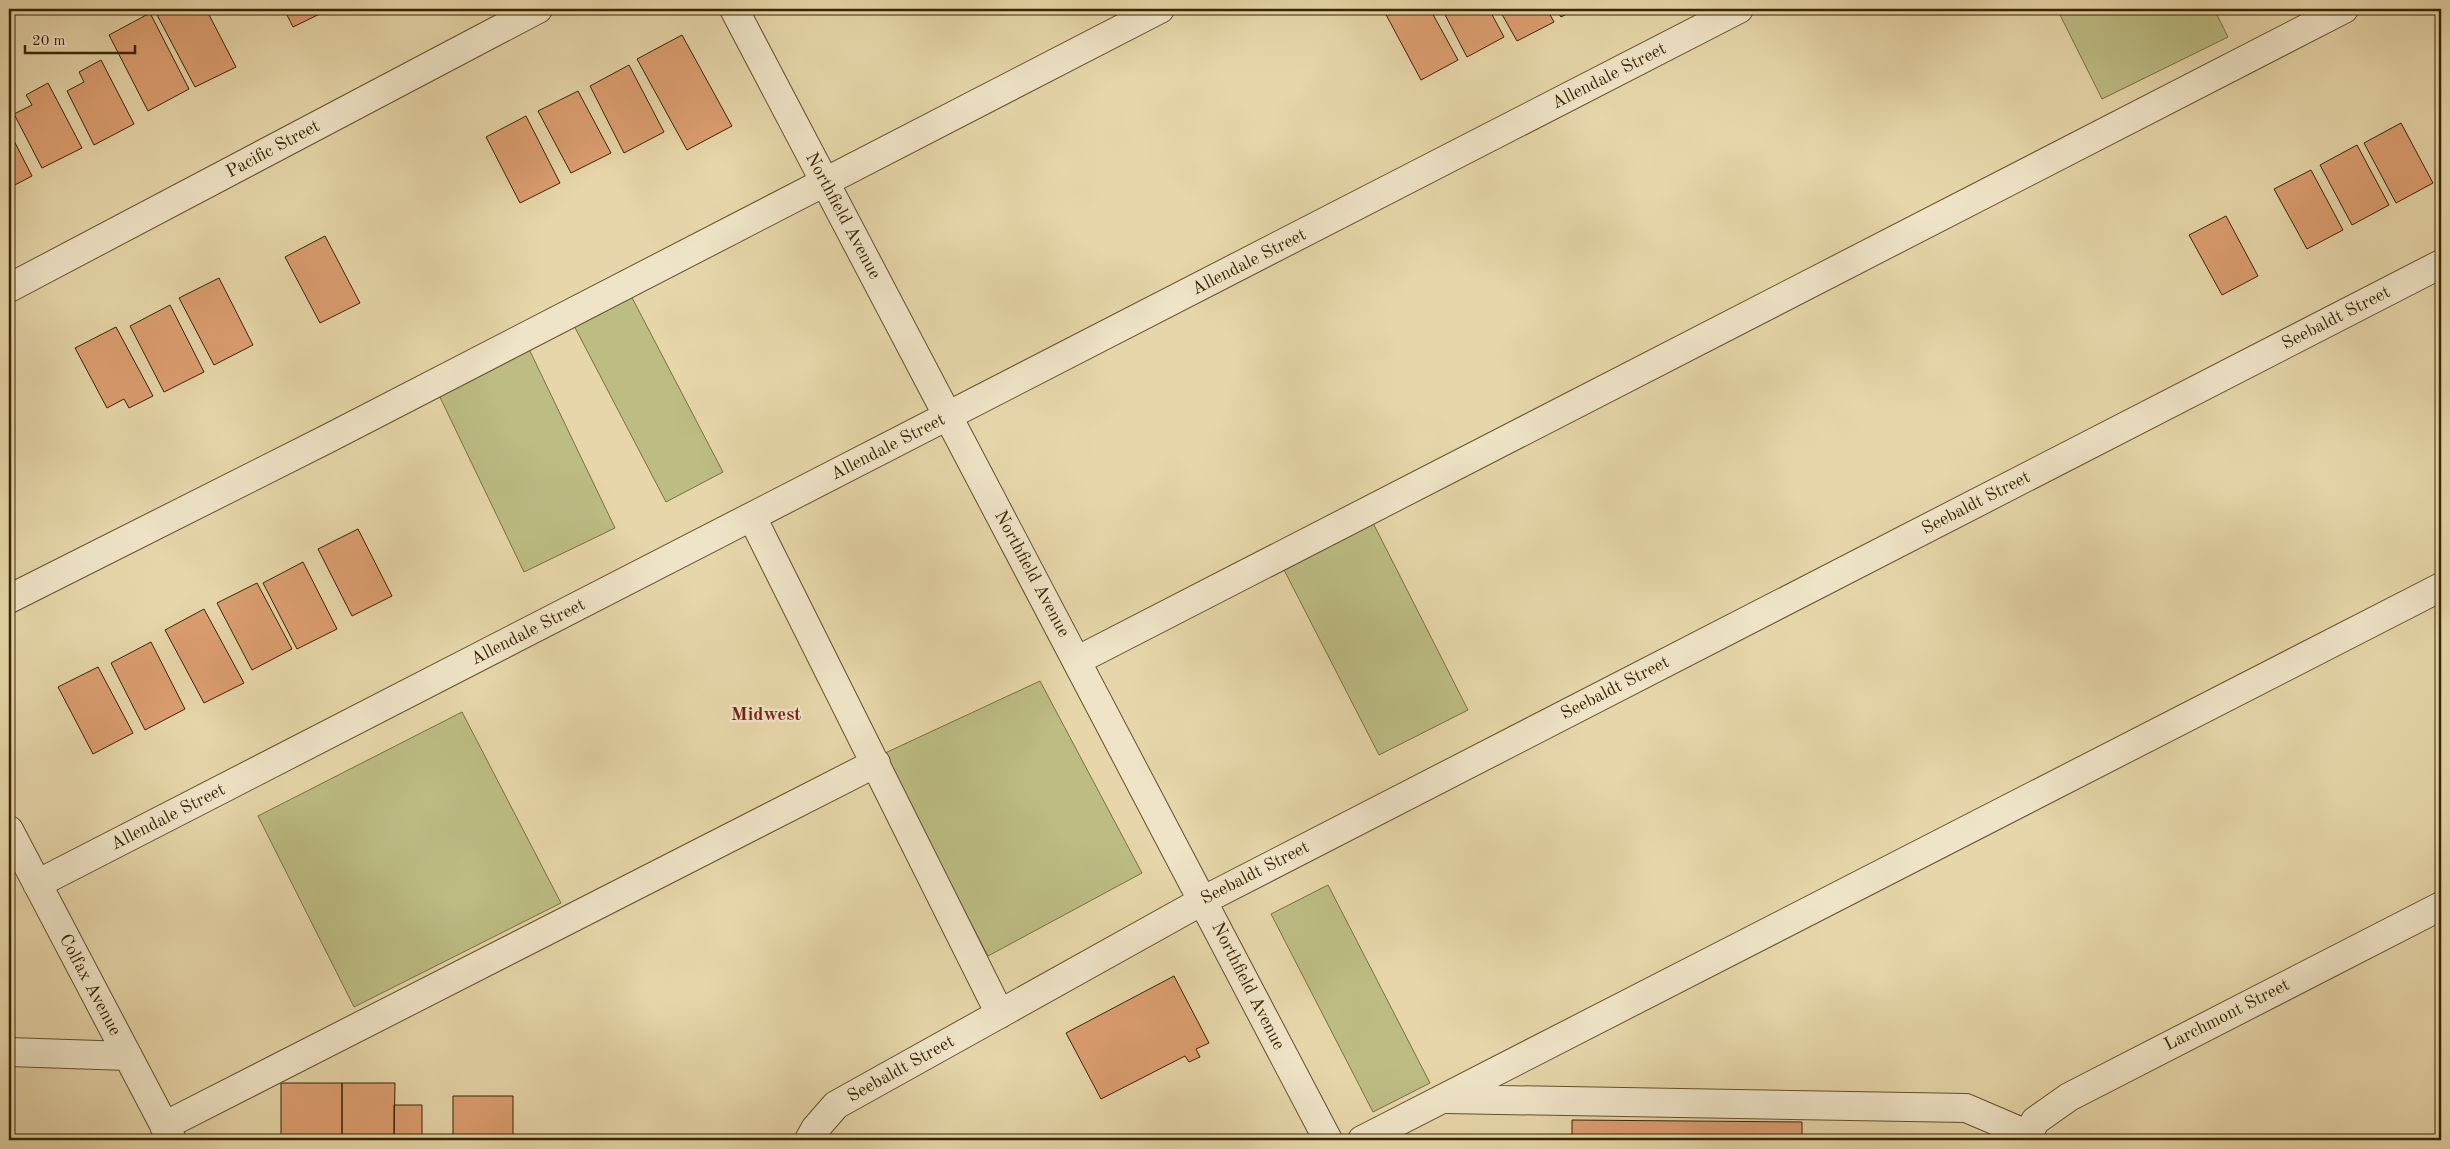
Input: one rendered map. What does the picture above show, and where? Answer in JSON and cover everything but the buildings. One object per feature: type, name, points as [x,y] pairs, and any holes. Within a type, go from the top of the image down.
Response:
[{"type":"street","name":"Pacific Street","points":[[9,288],[538,9]]},
{"type":"street","name":"Northfield Avenue","points":[[734,9],[1078,660],[1328,1140]]},
{"type":"street","points":[[9,599],[826,183],[1160,9]]},
{"type":"street","name":"Allendale Street","points":[[38,884],[1739,9]]},
{"type":"street","points":[[1078,660],[2344,9]]},
{"type":"street","name":"Seebaldt Street","points":[[809,1140],[815,1128],[836,1105],[1204,900],[2441,264]]},
{"type":"street","points":[[752,517],[1000,1014]]},
{"type":"street","points":[[1362,1140],[2441,587]]},
{"type":"street","points":[[168,1133],[876,763]]},
{"type":"street","name":"Colfax Avenue","points":[[9,830],[168,1133]]},
{"type":"street","name":"Larchmont Street","points":[[2028,1137],[2035,1121],[2069,1097],[2441,906]]},
{"type":"street","points":[[9,1052],[128,1056]]},
{"type":"street","points":[[1442,1099],[1966,1108],[2028,1137]]},
{"type":"green space","points":[[2057,9],[2214,9],[2228,37],[2102,99]]},
{"type":"green space","points":[[628,290],[723,472],[666,502],[571,320]]},
{"type":"green space","points":[[528,347],[615,528],[524,572],[437,391]]},
{"type":"green space","points":[[1372,521],[1468,710],[1379,755],[1282,566]]},
{"type":"green space","points":[[1040,681],[1142,873],[988,956],[883,754]]},
{"type":"green space","points":[[462,712],[561,903],[354,1007],[258,816]]},
{"type":"green space","points":[[1328,885],[1430,1083],[1373,1112],[1271,914]]},
{"type":"district","name":"Midwest","points":[[766,715]]}]
